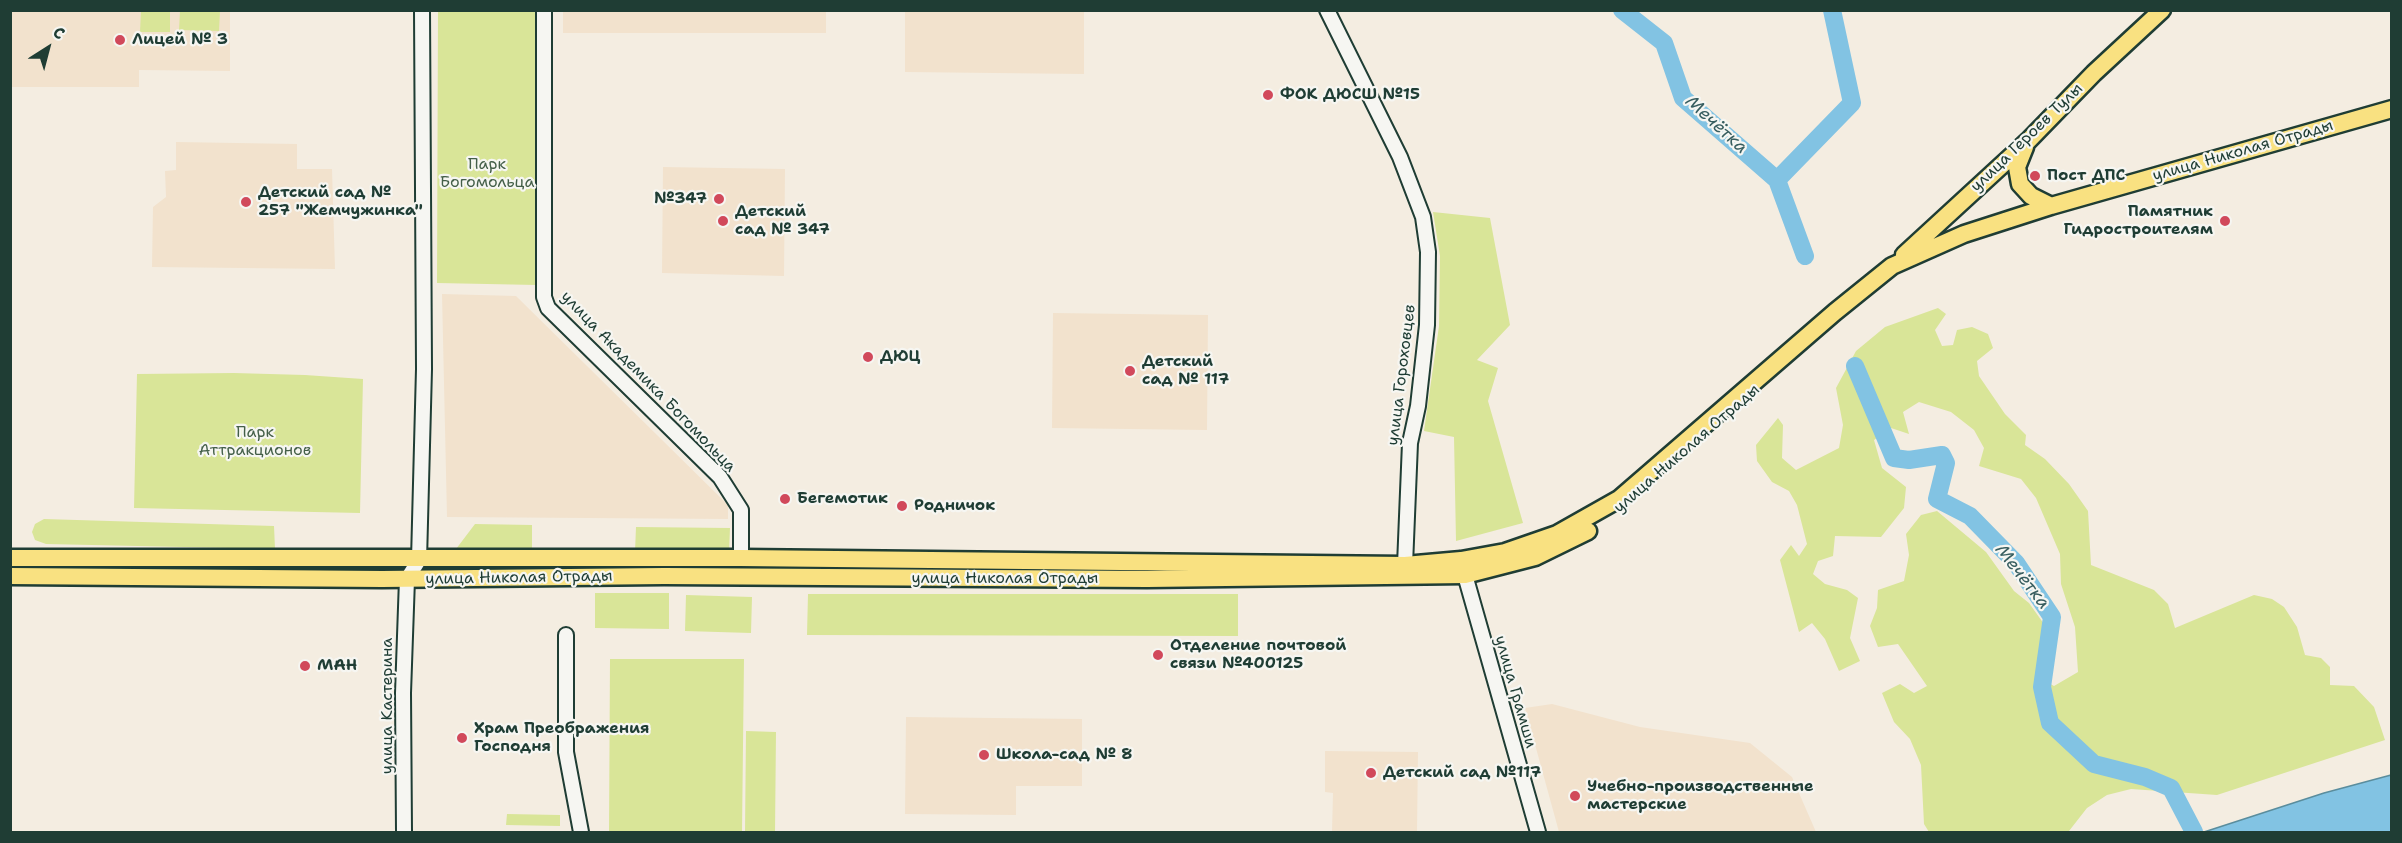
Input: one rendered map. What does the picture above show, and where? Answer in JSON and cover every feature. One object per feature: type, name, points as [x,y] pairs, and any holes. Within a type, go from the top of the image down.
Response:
[{"type":"main road","name":"улица Героев Тулы","points":[[1892,266],[2028,141],[2094,73],[2162,10]]},
{"type":"main road","name":"улица Николая Отрады","points":[[10,558],[419,560],[741,558],[1463,567],[1557,534],[1619,499],[1835,312],[1892,266],[1964,234],[2051,206],[2391,109]]},
{"type":"main road","points":[[2028,141],[2017,167],[2020,184],[2031,196],[2051,206]]},
{"type":"main road","name":"улица Николая Отрады","points":[[10,576],[407,579],[664,576],[1272,579],[1463,567],[1535,557],[1594,528],[1654,482],[1839,318],[1892,266]]},
{"type":"street","points":[[407,579],[419,560],[424,369],[422,10]]},
{"type":"street","name":"улица Академика Богомольца","points":[[544,10],[544,297],[548,308],[720,477],[741,510],[741,558]]},
{"type":"street","name":"улица Гороховцев","points":[[1327,10],[1400,157],[1423,217],[1428,252],[1427,325],[1418,406],[1410,443],[1405,565]]},
{"type":"street","name":"улица Грамши","points":[[1463,567],[1538,832]]},
{"type":"street","name":"улица Кастерина","points":[[404,832],[403,693],[407,579]]},
{"type":"street","points":[[566,635],[566,752],[581,832]]},
{"type":"shaded area","name":"Лицей № 3","points":[[11,11],[230,11],[230,71],[139,70],[139,87],[11,87]]},
{"type":"shaded area","points":[[563,11],[826,11],[826,33],[563,33]]},
{"type":"shaded area","points":[[905,11],[1084,11],[1084,74],[905,72]]},
{"type":"shaded area","name":"Детский сад № 257 \"Жемчужинка\"","points":[[176,142],[297,144],[297,169],[332,169],[335,269],[152,267],[153,207],[166,197],[165,171],[176,170]]},
{"type":"shaded area","name":"Детский сад № 347","points":[[663,167],[785,169],[784,276],[662,273]]},
{"type":"shaded area","points":[[442,294],[516,296],[728,505],[728,519],[447,517]]},
{"type":"shaded area","name":"Детский сад № 117","points":[[1053,313],[1208,315],[1207,430],[1052,428]]},
{"type":"shaded area","points":[[1552,704],[1640,727],[1750,743],[1792,777],[1816,832],[1559,832],[1525,708]]},
{"type":"shaded area","points":[[906,717],[1082,719],[1082,786],[1016,786],[1016,815],[905,814]]},
{"type":"shaded area","points":[[1325,751],[1418,752],[1417,832],[1332,832],[1333,793],[1325,792]]},
{"type":"green space","points":[[141,11],[170,11],[170,32],[140,32]]},
{"type":"green space","points":[[180,11],[220,11],[219,31],[179,30]]},
{"type":"green space","name":"Парк Богомольца","points":[[438,11],[536,11],[537,285],[437,283]]},
{"type":"green space","points":[[1433,212],[1490,218],[1510,325],[1477,360],[1498,368],[1488,401],[1523,523],[1456,541],[1454,437],[1424,431],[1439,326],[1440,256]]},
{"type":"green space","points":[[1938,308],[1946,314],[1935,330],[1942,346],[1953,345],[1957,330],[1972,327],[1988,334],[1993,348],[1977,361],[1979,376],[2005,414],[2026,435],[2025,445],[2045,459],[2069,484],[2088,511],[2091,565],[2154,590],[2168,604],[2175,628],[2254,595],[2272,599],[2284,607],[2297,627],[2305,655],[2321,658],[2330,667],[2330,685],[2354,686],[2374,707],[2385,740],[2217,795],[2131,789],[2107,795],[2087,808],[2069,831],[1929,832],[1924,824],[1921,765],[1910,739],[1894,722],[1882,693],[1900,684],[1914,693],[1927,686],[1898,644],[1878,647],[1870,626],[1877,608],[1878,590],[1904,581],[1909,555],[1906,534],[1921,515],[1937,511],[1986,552],[2014,591],[2029,603],[2044,624],[2043,649],[2036,676],[2054,686],[2078,672],[2075,627],[2061,584],[2060,554],[2036,498],[2021,479],[1979,466],[1984,448],[1974,430],[1951,412],[1919,402],[1903,412],[1909,434],[1891,428],[1874,440],[1882,468],[1906,487],[1904,508],[1881,537],[1835,536],[1833,556],[1818,561],[1813,574],[1825,584],[1847,590],[1858,598],[1850,638],[1860,661],[1839,671],[1825,639],[1812,623],[1799,632],[1780,560],[1791,545],[1799,556],[1807,544],[1797,505],[1789,491],[1772,482],[1757,461],[1756,445],[1778,418],[1783,425],[1782,458],[1796,470],[1839,448],[1843,425],[1836,388],[1856,351],[1885,327]]},
{"type":"green space","name":"Парк Аттракционов","points":[[234,373],[363,379],[360,513],[134,508],[137,374]]},
{"type":"green space","points":[[44,519],[274,526],[275,549],[46,544],[35,540],[32,532],[35,524]]},
{"type":"green space","points":[[475,524],[532,525],[532,553],[453,553]]},
{"type":"green space","points":[[636,527],[730,528],[729,553],[635,552]]},
{"type":"green space","points":[[595,593],[669,593],[669,629],[595,628]]},
{"type":"green space","points":[[808,594],[1238,594],[1238,636],[807,635]]},
{"type":"green space","points":[[686,595],[752,597],[751,633],[685,631]]},
{"type":"green space","points":[[610,659],[744,659],[742,832],[609,832]]},
{"type":"green space","points":[[746,731],[776,732],[775,832],[745,832]]},
{"type":"green space","points":[[507,814],[560,815],[560,826],[506,825]]},
{"type":"water","points":[[2391,775],[2391,832],[2204,832],[2324,793]]},
{"type":"waterway","name":"Мечётка","points":[[1622,10],[1664,43],[1683,98],[1777,180],[1805,256]]},
{"type":"waterway","name":"Мечётка","points":[[1777,180],[1852,103],[1832,10]]},
{"type":"waterway","name":"Мечётка","points":[[1855,366],[1894,458],[1909,460],[1942,455],[1946,463],[1937,499],[1970,516],[2016,563],[2052,617],[2042,687],[2050,723],[2094,764],[2145,777],[2171,788],[2194,832]]},
{"type":"place","name":"Лицей № 3","points":[[120,40]]},
{"type":"place","name":"ФОК ДЮСШ №15","points":[[1268,95]]},
{"type":"place","name":"Пост ДПС","points":[[2035,176]]},
{"type":"place","name":"№347","points":[[719,199]]},
{"type":"place","name":"Детский сад № 257 \"Жемчужинка\"","points":[[246,202]]},
{"type":"place","name":"Детский сад № 347","points":[[723,221]]},
{"type":"place","name":"Памятник Гидростроителям","points":[[2225,221]]},
{"type":"place","name":"ДЮЦ","points":[[868,357]]},
{"type":"place","name":"Детский сад № 117","points":[[1130,371]]},
{"type":"place","name":"Бегемотик","points":[[785,499]]},
{"type":"place","name":"Родничок","points":[[902,506]]},
{"type":"place","name":"Отделение почтовой связи №400125","points":[[1158,655]]},
{"type":"place","name":"МАН","points":[[305,666]]},
{"type":"place","name":"Храм Преображения Господня","points":[[462,738]]},
{"type":"place","name":"Школа-сад № 8","points":[[984,755]]},
{"type":"place","name":"Детский сад №117","points":[[1371,773]]},
{"type":"place","name":"Учебно-производственные мастерские","points":[[1575,796]]}]
